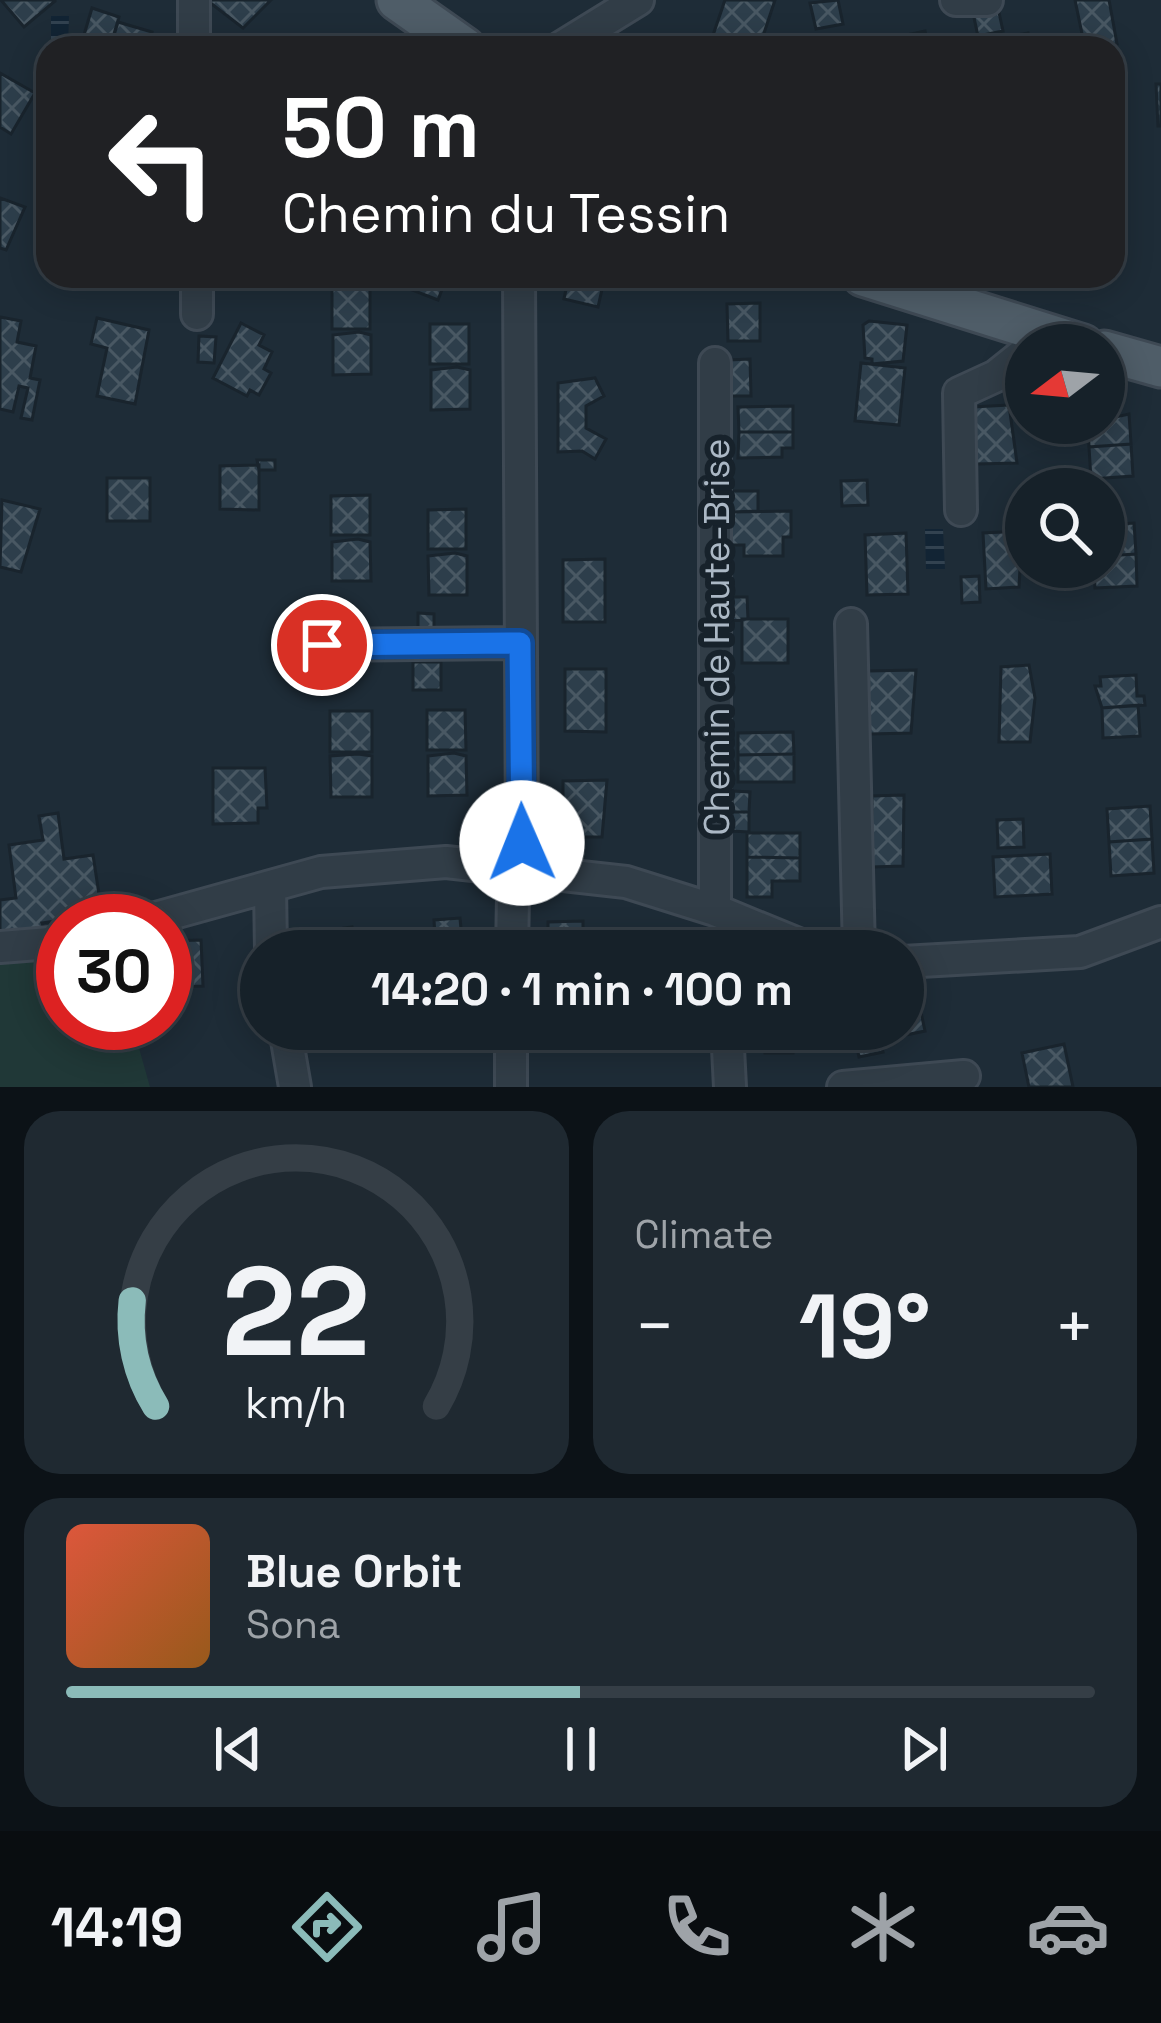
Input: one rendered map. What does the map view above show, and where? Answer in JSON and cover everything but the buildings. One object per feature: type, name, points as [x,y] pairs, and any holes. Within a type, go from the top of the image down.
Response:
[{"type":"main road","points":[[397,0],[447,36]]},
{"type":"main road","points":[[894,288],[1005,332]]},
{"type":"main road","points":[[1125,357],[1161,367]]},
{"type":"street","points":[[194,0],[194,36]]},
{"type":"street","points":[[580,36],[638,0]]},
{"type":"street","points":[[956,0],[987,0]]},
{"type":"street","points":[[197,288],[197,314]]},
{"type":"street","points":[[510,288],[522,843],[514,930]]},
{"type":"street","name":"Chemin de Haute-Brise","points":[[716,364],[726,930]]},
{"type":"street","points":[[961,510],[959,393],[1005,368]]},
{"type":"street","points":[[850,624],[858,930]]},
{"type":"street","points":[[322,645],[520,643]]},
{"type":"street","points":[[192,908],[321,872],[417,862],[518,868],[626,882],[763,930]]},
{"type":"street","points":[[270,887],[271,930]]},
{"type":"street","points":[[924,961],[1080,952],[1161,922]]},
{"type":"street","points":[[0,947],[36,944]]},
{"type":"street","points":[[288,1050],[295,1087]]},
{"type":"street","points":[[511,1087],[512,1050]]},
{"type":"street","points":[[728,1050],[730,1087]]},
{"type":"street","points":[[843,1087],[964,1076]]},
{"type":"green space","points":[[0,958],[36,958],[36,1050],[140,1050],[150,1087],[0,1087]]},
{"type":"water","points":[[51,16],[69,16],[68,36],[51,36]]},
{"type":"water","points":[[925,529],[943,529],[945,569],[926,569]]},
{"type":"route","points":[[322,645],[520,643],[522,843]]}]
